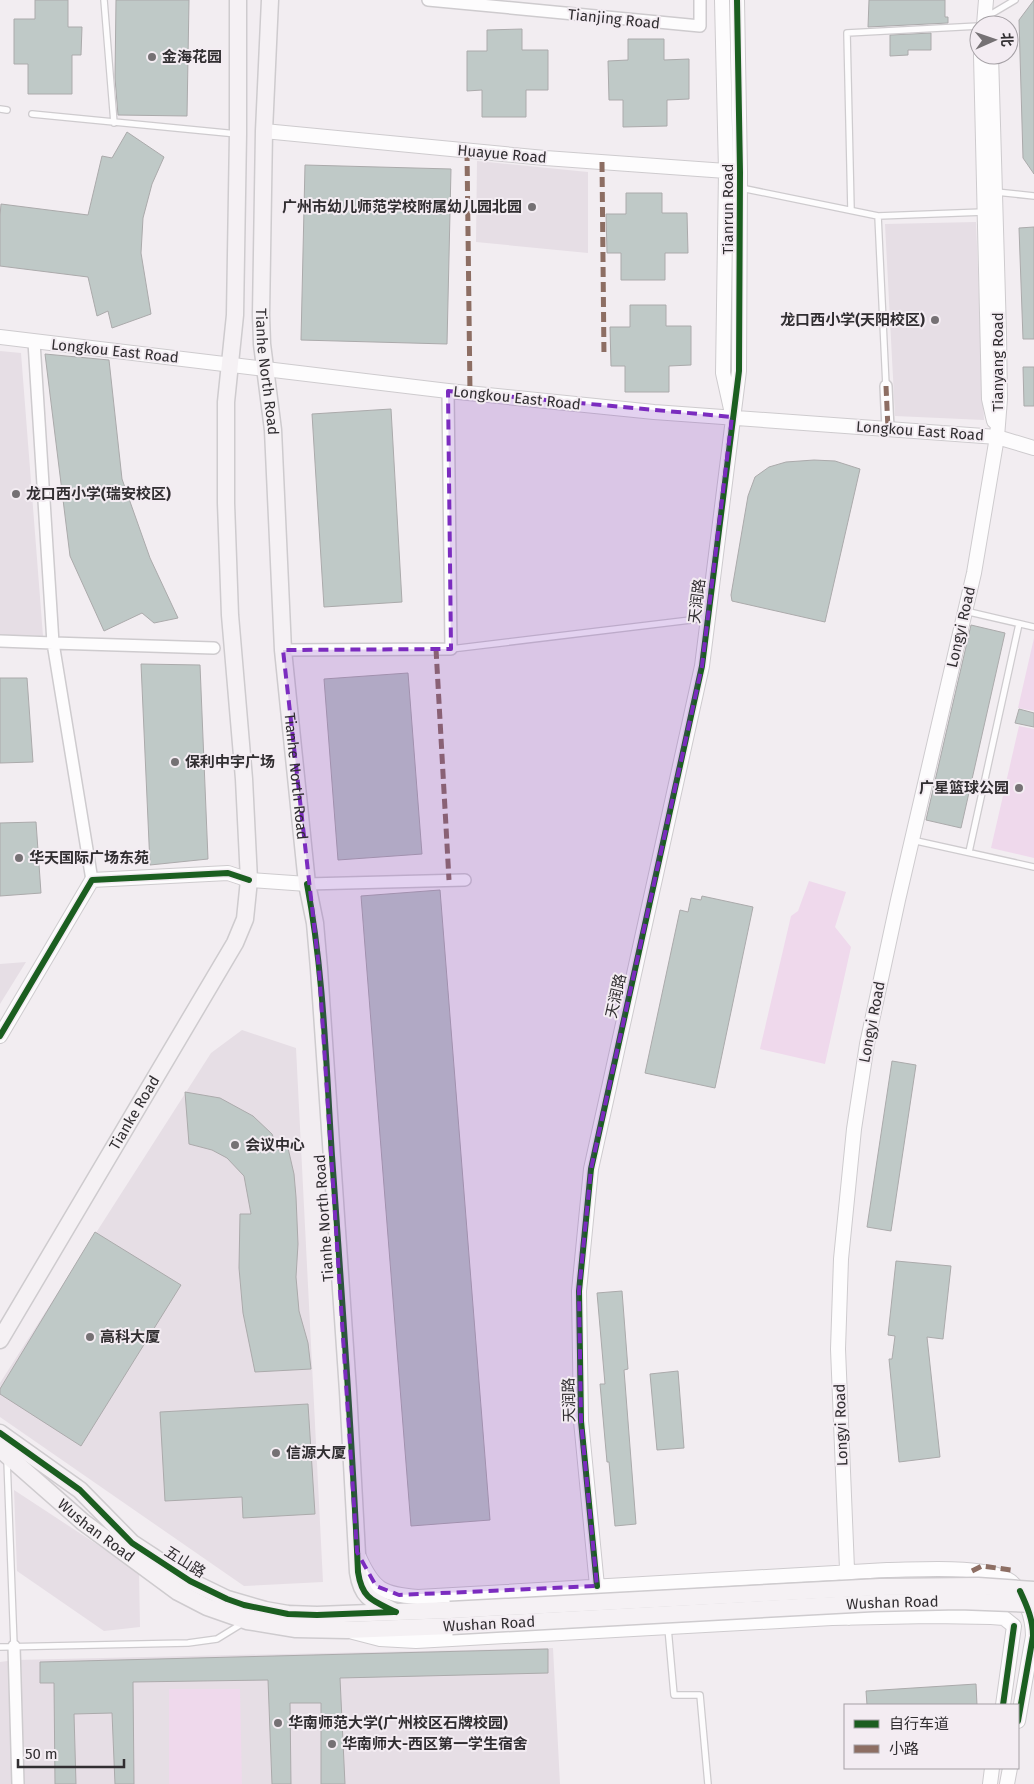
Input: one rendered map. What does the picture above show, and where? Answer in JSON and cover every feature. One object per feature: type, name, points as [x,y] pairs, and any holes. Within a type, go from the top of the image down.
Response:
[{"type":"main road","name":"Tianhe North Road","points":[[238,0],[235,316],[226,402],[226,503],[230,615],[244,779],[249,880]]},
{"type":"main road","name":"Tianhe North Road","points":[[270,0],[264,132],[261,315],[262,344],[273,430],[283,650],[307,884],[314,923],[320,978],[360,1586],[366,1595],[396,1612]]},
{"type":"main road","name":"Tianke Road","points":[[0,1340],[235,943],[246,919],[249,880]]},
{"type":"main road","name":"五山路","points":[[0,1432],[80,1490],[132,1543],[190,1581],[228,1599],[244,1605],[288,1614],[317,1615],[396,1612]]},
{"type":"main road","name":"Wushan Road","points":[[3,1451],[83,1522],[178,1592],[207,1607],[248,1621],[296,1629],[347,1630],[451,1618],[880,1586],[978,1586],[1027,1591]]},
{"type":"main road","name":"Wushan Road","points":[[396,1612],[451,1618],[873,1603],[959,1601],[1034,1604]]},
{"type":"street","name":"Tianjing Road","points":[[428,0],[700,26],[700,0]]},
{"type":"street","name":"Tianrun Road","points":[[722,0],[726,172],[723,373],[732,417]]},
{"type":"street","name":"Tianrun Road","points":[[732,417],[739,371],[740,172],[737,0]]},
{"type":"street","name":"Tianyang Road","points":[[981,65],[989,400],[997,437]]},
{"type":"street","name":"Tianyang Road","points":[[991,65],[1000,399],[997,437]]},
{"type":"street","name":"Huayue Road","points":[[264,132],[526,156],[740,172]]},
{"type":"street","name":"Longkou East Road","points":[[0,338],[448,391],[654,412],[997,437],[1034,448]]},
{"type":"street","points":[[0,1036],[92,880],[52,643],[34,342]]},
{"type":"street","points":[[886,386],[888,429]]},
{"type":"street","points":[[283,650],[451,649],[448,391]]},
{"type":"street","name":"天润路","points":[[597,1586],[581,1421],[579,1290],[591,1168],[702,666],[732,417]]},
{"type":"street","name":"Longyi Road","points":[[849,1618],[838,1349],[841,1259],[854,1129],[879,984],[965,611],[983,525],[997,437]]},
{"type":"street","points":[[0,641],[214,648]]},
{"type":"street","points":[[92,880],[228,872],[249,880],[307,884],[465,880]]},
{"type":"street","points":[[357,1552],[368,1577],[376,1586],[387,1592],[418,1597],[846,1572],[923,1570],[972,1571],[997,1575],[1027,1591],[1029,1612],[1033,1626],[1033,1636],[1019,1715]]},
{"type":"street","points":[[347,1630],[380,1639],[416,1641],[849,1618],[931,1616],[1004,1618],[1014,1626],[1003,1704]]},
{"type":"street","points":[[14,1646],[18,1784]]},
{"type":"street","points":[[990,1784],[992,1769]]},
{"type":"street","points":[[1007,1784],[1010,1769]]},
{"type":"lane","points":[[104,0],[114,123]]},
{"type":"lane","points":[[988,15],[1014,0]]},
{"type":"lane","points":[[851,210],[847,33],[969,19]]},
{"type":"lane","points":[[32,114],[238,134]]},
{"type":"lane","points":[[740,188],[878,216],[984,212]]},
{"type":"lane","points":[[996,192],[1034,196]]},
{"type":"lane","points":[[878,216],[886,386]]},
{"type":"lane","points":[[965,611],[1034,627]]},
{"type":"lane","points":[[451,649],[708,618]]},
{"type":"lane","points":[[969,852],[1019,624]]},
{"type":"lane","points":[[912,840],[1034,867]]},
{"type":"lane","points":[[3,1451],[14,1646]]},
{"type":"lane","points":[[0,1647],[188,1643],[217,1639],[235,1626],[248,1621]]},
{"type":"lane","points":[[668,1628],[674,1695],[700,1695],[708,1784]]},
{"type":"highlighted area","points":[[448,391],[732,417],[702,666],[591,1169],[579,1291],[581,1421],[597,1586],[399,1595],[376,1586],[357,1552],[319,969],[283,650],[451,649]]},
{"type":"shaded area","name":"广州市幼儿师范学校附属幼儿园北园","points":[[477,161],[588,172],[588,253],[476,242]]},
{"type":"shaded area","name":"龙口西小学(天阳校区)","points":[[976,222],[984,420],[895,416],[885,224]]},
{"type":"shaded area","name":"龙口西小学(瑞安校区)","points":[[0,351],[21,353],[43,636],[0,635]]},
{"type":"shaded area","points":[[1034,638],[1034,711],[1018,708]]},
{"type":"shaded area","name":"广星篮球公园","points":[[1019,726],[1034,729],[1034,858],[991,848]]},
{"type":"shaded area","points":[[809,881],[846,892],[835,927],[851,947],[825,1064],[760,1049],[791,916],[798,911]]},
{"type":"shaded area","points":[[26,962],[0,1004],[0,964]]},
{"type":"shaded area","points":[[242,1030],[296,1048],[323,1582],[244,1586],[0,1417],[0,1383],[211,1053]]},
{"type":"shaded area","points":[[14,1490],[139,1572],[140,1627],[104,1631],[17,1571]]},
{"type":"shaded area","name":"华南师范大学(广州校区石牌校园)","points":[[553,1648],[560,1784],[0,1784],[0,1662],[15,1660]]},
{"type":"shaded area","points":[[169,1689],[240,1689],[242,1784],[169,1784]]},
{"type":"building","points":[[35,0],[68,0],[68,27],[82,27],[81,55],[72,55],[72,94],[28,94],[28,64],[14,64],[14,19],[35,19]]},
{"type":"building","name":"金海花园","points":[[116,0],[189,0],[187,116],[118,115],[115,78]]},
{"type":"building","points":[[869,0],[945,0],[945,17],[948,17],[948,23],[868,27]]},
{"type":"building","points":[[1034,0],[1034,174],[1023,158],[1019,20]]},
{"type":"building","points":[[522,29],[522,50],[548,50],[548,90],[526,90],[526,117],[482,117],[482,90],[467,91],[467,51],[487,51],[487,30]]},
{"type":"building","points":[[931,33],[931,50],[908,50],[908,55],[890,56],[890,35]]},
{"type":"building","points":[[628,39],[664,39],[664,60],[689,59],[689,99],[667,100],[667,126],[623,127],[623,100],[609,100],[608,61],[628,60]]},
{"type":"building","points":[[127,132],[164,157],[152,184],[143,218],[141,253],[151,314],[112,328],[108,311],[97,316],[88,277],[0,266],[0,216],[1,204],[88,215],[102,156],[112,158]]},
{"type":"building","points":[[305,165],[451,169],[447,344],[301,340]]},
{"type":"building","points":[[626,193],[662,193],[662,213],[687,213],[688,253],[665,253],[665,280],[621,280],[621,253],[607,253],[606,214],[626,214]]},
{"type":"building","points":[[1034,227],[1034,339],[1023,339],[1019,228]]},
{"type":"building","points":[[630,305],[666,305],[666,326],[691,326],[691,365],[669,366],[669,392],[625,392],[625,366],[611,366],[610,327],[630,327]]},
{"type":"building","points":[[45,354],[109,360],[122,479],[150,558],[178,618],[154,623],[142,613],[104,631],[70,556]]},
{"type":"building","points":[[1023,367],[1034,367],[1034,406],[1024,406]]},
{"type":"building","points":[[391,409],[402,602],[324,607],[312,414]]},
{"type":"building","points":[[835,461],[860,469],[825,622],[732,601],[731,595],[748,496],[755,477],[769,467],[786,462]]},
{"type":"building","points":[[971,625],[1005,633],[961,828],[926,820]]},
{"type":"building","name":"保利中宇广场","points":[[141,664],[200,665],[208,859],[150,865]]},
{"type":"building","points":[[408,673],[422,854],[338,860],[324,679]]},
{"type":"building","points":[[0,678],[27,678],[33,762],[0,763]]},
{"type":"building","points":[[1019,709],[1034,713],[1034,727],[1015,723]]},
{"type":"building","name":"华天国际广场东苑","points":[[36,822],[41,893],[0,896],[0,823]]},
{"type":"building","points":[[440,890],[490,1520],[411,1526],[361,896]]},
{"type":"building","points":[[702,896],[753,907],[715,1088],[645,1073],[680,910],[688,912],[691,898],[701,900]]},
{"type":"building","points":[[892,1061],[916,1065],[891,1231],[867,1227]]},
{"type":"building","points":[[185,1092],[220,1098],[253,1116],[272,1134],[278,1150],[288,1148],[294,1174],[296,1197],[298,1244],[296,1277],[299,1311],[308,1343],[311,1369],[255,1372],[243,1313],[239,1268],[240,1214],[251,1214],[244,1176],[227,1158],[212,1150],[189,1144]]},
{"type":"building","name":"高科大厦","points":[[95,1232],[181,1285],[81,1446],[0,1394],[0,1389]]},
{"type":"building","points":[[896,1261],[951,1266],[943,1339],[927,1337],[940,1457],[899,1462],[889,1359],[892,1359],[895,1336],[888,1335]]},
{"type":"building","points":[[622,1291],[628,1369],[624,1370],[636,1524],[615,1526],[600,1384],[605,1384],[597,1293]]},
{"type":"building","points":[[678,1371],[684,1448],[657,1450],[650,1374]]},
{"type":"building","points":[[308,1404],[315,1514],[243,1518],[242,1497],[165,1501],[160,1412]]},
{"type":"building","points":[[548,1649],[548,1673],[340,1678],[345,1784],[321,1784],[321,1703],[290,1703],[291,1784],[272,1784],[268,1680],[133,1682],[134,1784],[115,1784],[112,1713],[74,1714],[76,1784],[55,1784],[54,1683],[40,1683],[40,1662]]},
{"type":"building","points":[[976,1684],[977,1704],[867,1704],[866,1691]]},
{"type":"marked path","points":[[467,151],[470,393]]},
{"type":"marked path","points":[[602,162],[604,357]]},
{"type":"marked path","points":[[886,386],[888,429]]},
{"type":"marked path","points":[[436,649],[449,880]]},
{"type":"marked path","points":[[972,1571],[982,1566],[1011,1570]]},
{"type":"cycle path","points":[[597,1586],[581,1421],[579,1291],[591,1169],[702,666],[739,371],[740,172],[737,0]]},
{"type":"cycle path","points":[[0,1036],[92,880],[228,873],[249,880]]},
{"type":"cycle path","points":[[307,884],[313,918],[324,1019],[350,1416],[358,1572],[362,1588],[366,1594],[375,1602],[396,1612]]},
{"type":"cycle path","points":[[0,1433],[80,1490],[132,1543],[190,1581],[227,1599],[244,1605],[288,1614],[317,1615],[394,1612]]},
{"type":"cycle path","points":[[1019,1715],[1033,1636],[1031,1619],[1020,1591]]},
{"type":"cycle path","points":[[1003,1704],[1014,1626]]},
{"type":"place","name":"金海花园","points":[[152,57]]},
{"type":"place","name":"广州市幼儿师范学校附属幼儿园北园","points":[[532,207]]},
{"type":"place","name":"龙口西小学(天阳校区)","points":[[935,320]]},
{"type":"place","name":"龙口西小学(瑞安校区)","points":[[16,494]]},
{"type":"place","name":"保利中宇广场","points":[[175,762]]},
{"type":"place","name":"广星篮球公园","points":[[1019,788]]},
{"type":"place","name":"华天国际广场东苑","points":[[19,858]]},
{"type":"place","name":"会议中心","points":[[235,1145]]},
{"type":"place","name":"高科大厦","points":[[90,1337]]},
{"type":"place","name":"信源大厦","points":[[276,1453]]},
{"type":"place","name":"华南师范大学(广州校区石牌校园)","points":[[278,1723]]},
{"type":"place","name":"华南师大-西区第一学生宿舍","points":[[332,1744]]}]
